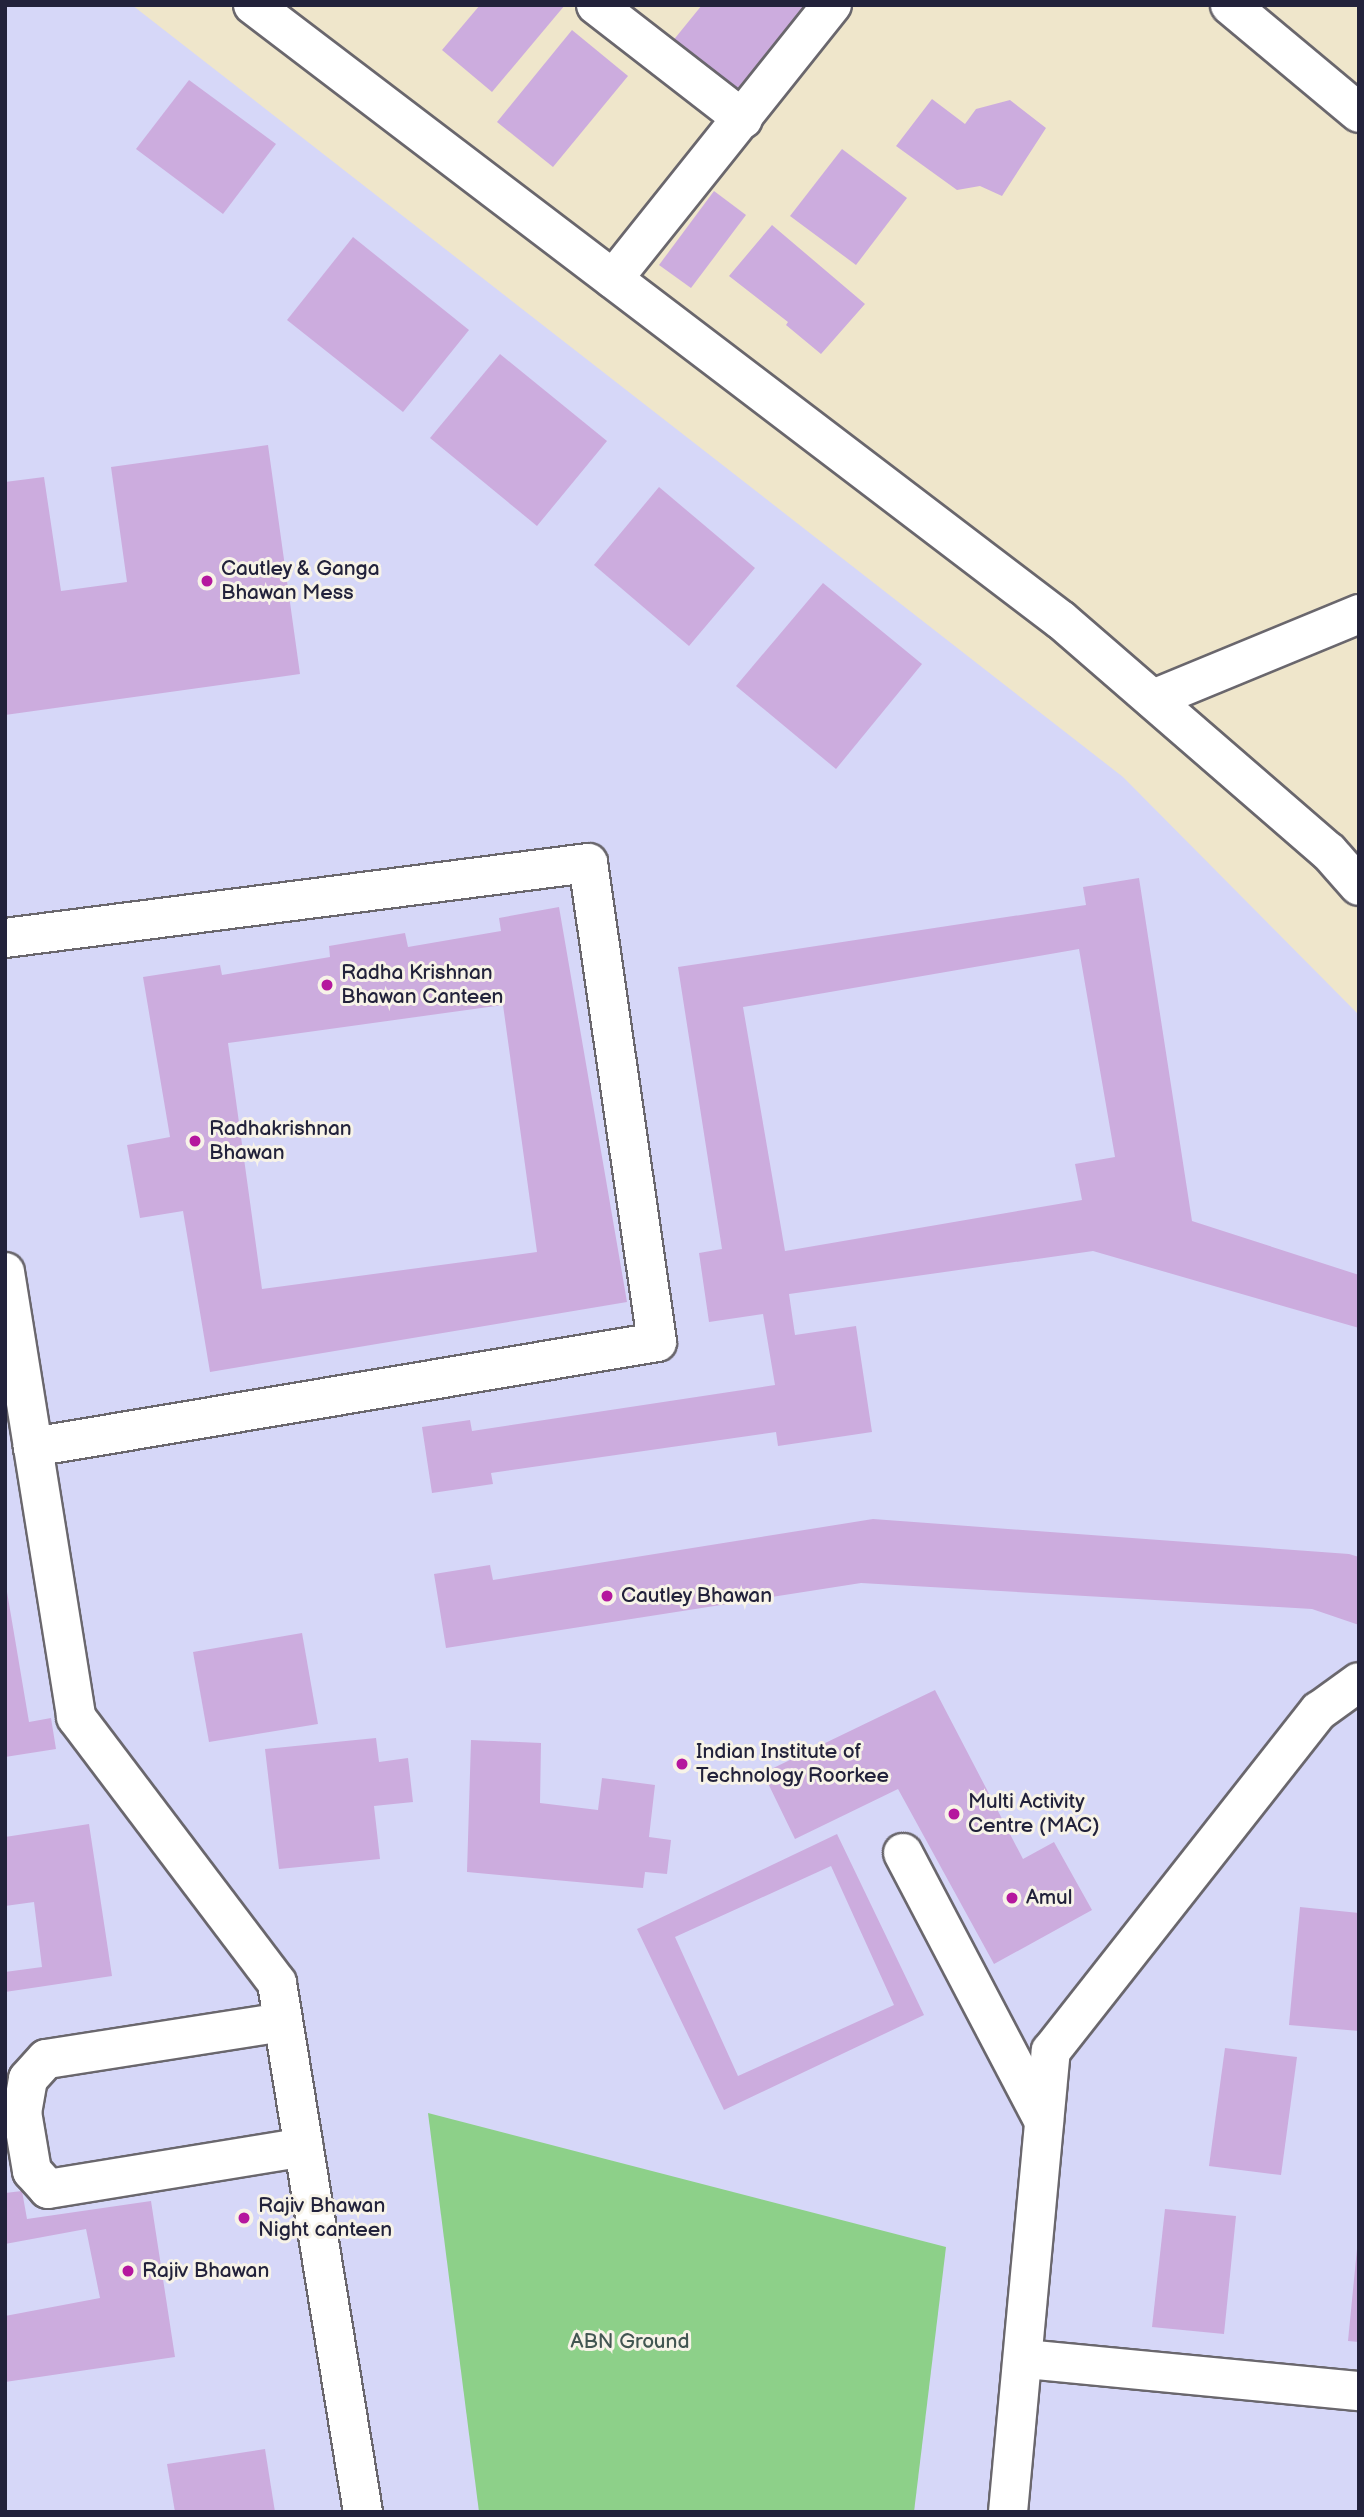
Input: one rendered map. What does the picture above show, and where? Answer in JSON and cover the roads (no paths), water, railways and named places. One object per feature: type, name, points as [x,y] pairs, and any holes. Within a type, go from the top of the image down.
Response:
[{"type":"street","points":[[253,5],[1061,620],[1329,852],[1359,886]]},
{"type":"street","points":[[596,5],[743,119]]},
{"type":"street","points":[[613,279],[832,5]]},
{"type":"street","points":[[1230,5],[1359,113]]},
{"type":"street","points":[[1153,699],[1359,614]]},
{"type":"street","points":[[5,938],[588,863],[657,1342],[33,1447]]},
{"type":"street","points":[[5,1272],[9,1325],[33,1447],[76,1717],[277,1983],[363,2512]]},
{"type":"street","points":[[1008,2512],[1025,2359],[1051,2051],[1319,1711],[1359,1682]]},
{"type":"street","points":[[903,1853],[1044,2121]]},
{"type":"street","points":[[283,2022],[46,2059],[28,2079],[22,2112],[32,2171],[48,2189],[304,2147]]},
{"type":"street","points":[[1025,2359],[1359,2391]]},
{"type":"place","name":"Cautley & Ganga Bhawan Mess","points":[[207,581]]},
{"type":"place","name":"Radha Krishnan Bhawan Canteen","points":[[327,985]]},
{"type":"place","name":"Radhakrishnan Bhawan","points":[[195,1141]]},
{"type":"place","name":"Cautley Bhawan","points":[[607,1596]]},
{"type":"place","name":"Indian Institute of Technology Roorkee","points":[[682,1764]]},
{"type":"place","name":"Multi Activity Centre (MAC)","points":[[954,1814]]},
{"type":"place","name":"Amul","points":[[1012,1898]]},
{"type":"place","name":"Rajiv Bhawan Night canteen","points":[[244,2218]]},
{"type":"place","name":"Rajiv Bhawan","points":[[128,2271]]},
{"type":"park label","name":"ABN Ground","points":[[630,2342]]}]
